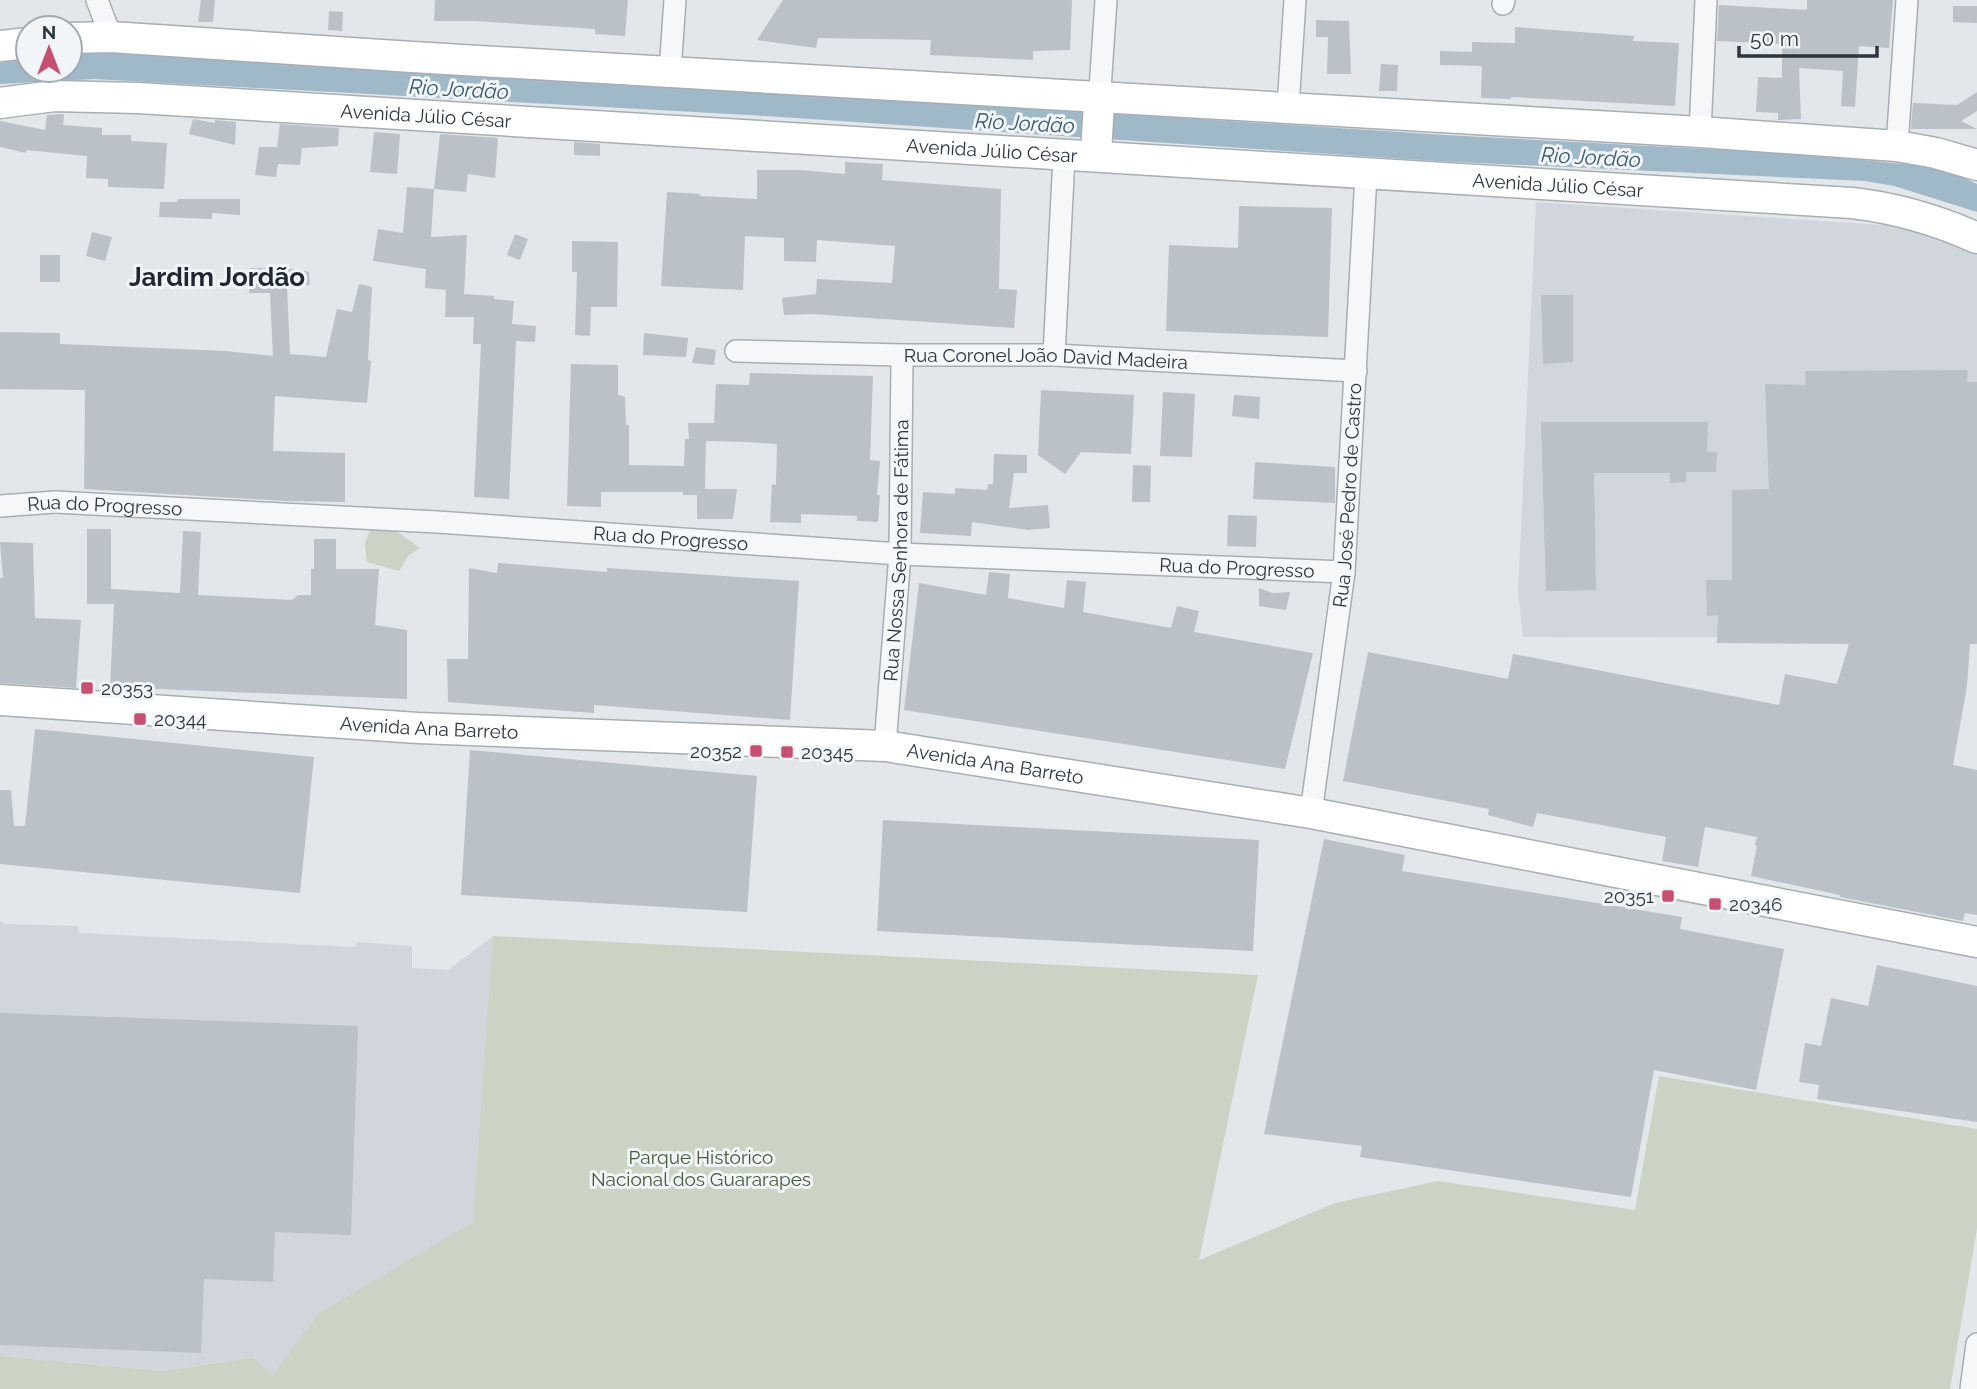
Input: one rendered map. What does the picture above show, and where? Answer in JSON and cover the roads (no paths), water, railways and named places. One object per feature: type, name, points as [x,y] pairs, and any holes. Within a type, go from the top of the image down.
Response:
[{"type":"street","points":[[97,0],[111,37]]},
{"type":"street","points":[[670,71],[675,0]]},
{"type":"street","points":[[1096,155],[1106,0]]},
{"type":"street","points":[[1288,107],[1295,0]]},
{"type":"street","points":[[1699,132],[1706,0]]},
{"type":"street","points":[[1897,146],[1907,0]]},
{"type":"street","points":[[84,38],[111,37],[670,71],[1099,100],[1288,107],[1699,132],[1897,146],[1936,153],[1977,165]]},
{"type":"street","name":"Avenida Júlio César","points":[[0,103],[34,98],[83,96],[1064,156],[1096,155],[1366,175],[1852,203],[1886,207],[1977,238]]},
{"type":"street","points":[[1054,355],[1064,156]]},
{"type":"street","name":"Rua José Pedro de Castro","points":[[1311,813],[1344,572],[1366,175]]},
{"type":"street","name":"Rua Coronel João David Madeira","points":[[736,351],[1054,355],[1356,371]]},
{"type":"street","name":"Rua Nossa Senhora de Fátima","points":[[885,746],[901,554],[902,355]]},
{"type":"street","name":"Rua do Progresso","points":[[0,506],[83,503],[437,522],[901,554],[1344,572]]},
{"type":"street","name":"Avenida Ana Barreto","points":[[0,700],[418,728],[885,746],[1311,813],[1977,942]]},
{"type":"street","points":[[1971,1389],[1977,1344]]},
{"type":"water","name":"Rio Jordão","points":[[97,50],[1446,135],[1815,155],[1943,168],[1977,184],[1977,212],[1894,186],[1865,181],[1436,161],[749,115],[84,80],[84,52]]},
{"type":"water","name":"Rio Jordão","points":[[14,61],[14,83],[0,84],[0,63]]},
{"type":"place","name":"20353","points":[[87,688]]},
{"type":"place","name":"20344","points":[[140,719]]},
{"type":"place","name":"20352","points":[[756,751]]},
{"type":"place","name":"20345","points":[[787,752]]},
{"type":"place","name":"20351","points":[[1668,896]]},
{"type":"place","name":"20346","points":[[1715,904]]},
{"type":"district","name":"Jardim Jordão","points":[[217,277]]},
{"type":"park label","name":"Parque Histórico Nacional dos Guararapes","points":[[701,1168]]}]
